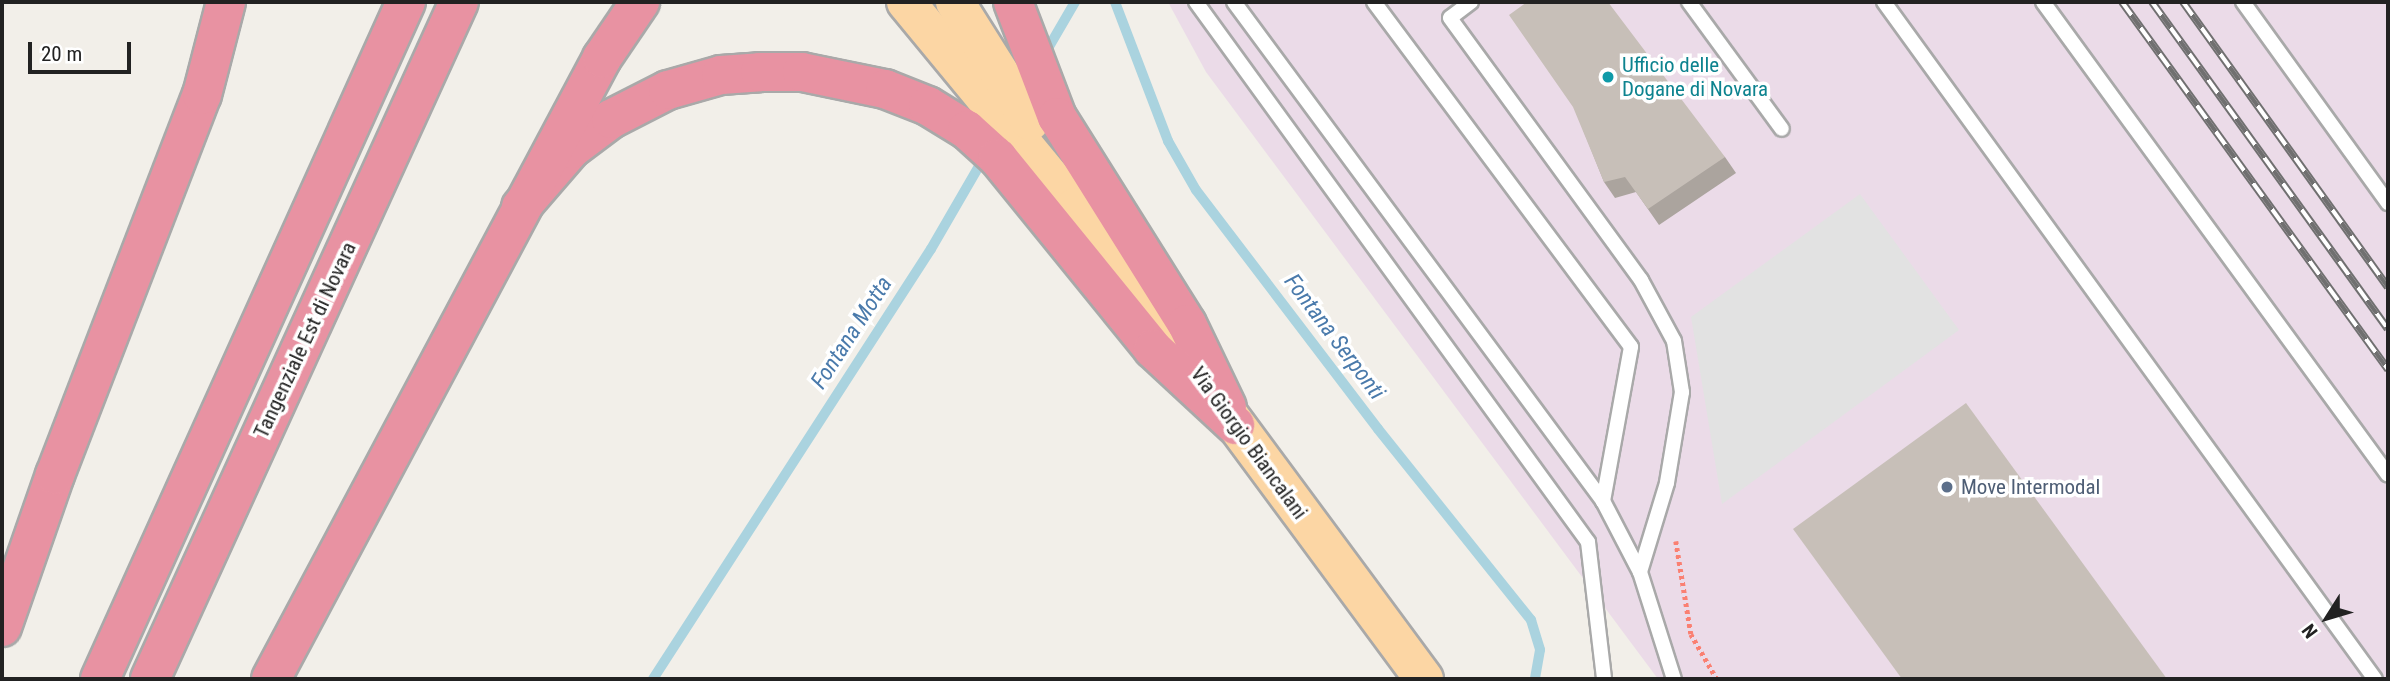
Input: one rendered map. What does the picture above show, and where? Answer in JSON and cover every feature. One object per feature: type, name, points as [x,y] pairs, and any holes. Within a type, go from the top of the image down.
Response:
[{"type":"highway","points":[[2,627],[55,475],[202,95],[226,2]]},
{"type":"highway","points":[[100,679],[406,2]]},
{"type":"highway","name":"Tangenziale Est di Novara","points":[[150,679],[459,2]]},
{"type":"highway","points":[[271,679],[602,58],[640,2]]},
{"type":"highway","points":[[1013,2],[1011,110],[1153,349],[1236,425]]},
{"type":"highway","points":[[522,207],[571,149],[611,119],[668,90],[721,75],[802,72],[849,79],[928,106],[1011,110],[1057,117],[1187,324],[1236,425]]},
{"type":"main road","name":"Via Giorgio Biancalani","points":[[905,2],[1011,110]]},
{"type":"main road","name":"Via Giorgio Biancalani","points":[[956,2],[1011,110],[1075,207],[1424,679]]},
{"type":"lane","points":[[1196,2],[1588,542],[1604,678]]},
{"type":"lane","points":[[1234,2],[1603,501],[1640,572],[1674,679]]},
{"type":"lane","points":[[1374,2],[1631,347],[1603,501]]},
{"type":"lane","points":[[1471,2],[1450,18],[1641,280],[1674,341],[1682,391],[1667,483],[1640,572]]},
{"type":"lane","points":[[1689,2],[1782,129]]},
{"type":"lane","points":[[1884,2],[2375,679]]},
{"type":"lane","points":[[2043,2],[2388,475]]},
{"type":"lane","points":[[2243,2],[2388,203]]},
{"type":"path","points":[[1676,538],[1691,634],[1717,679]]},
{"type":"shaded area","points":[[1168,2],[2388,2],[2388,679],[1658,679],[1206,72]]},
{"type":"shaded area","points":[[1860,194],[1959,330],[1722,504],[1691,317]]},
{"type":"building","name":"Ufficio delle Dogane di Novara","points":[[1527,2],[1608,2],[1725,157],[1648,209],[1625,177],[1604,182],[1573,107],[1509,15]]},
{"type":"building","points":[[1966,403],[2167,679],[1902,679],[1793,529]]},
{"type":"waterway","name":"Fontana Motta","points":[[1043,57],[1075,2]]},
{"type":"waterway","name":"Fontana Serponti","points":[[1115,2],[1168,141],[1196,190],[1378,429],[1531,620],[1540,650],[1535,679]]},
{"type":"waterway","name":"Fontana Motta","points":[[653,679],[931,249],[985,156]]},
{"type":"railway","points":[[2122,2],[2388,370]]},
{"type":"railway","points":[[2152,2],[2388,329]]},
{"type":"railway","points":[[2183,2],[2388,287]]},
{"type":"place","name":"Ufficio delle Dogane di Novara","points":[[1608,77]]},
{"type":"place","name":"Move Intermodal","points":[[1947,487]]}]
